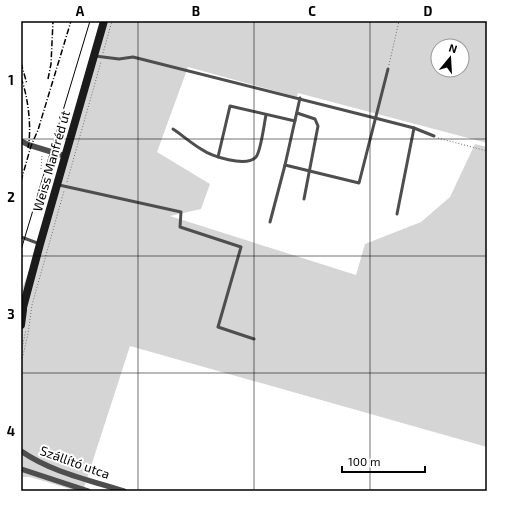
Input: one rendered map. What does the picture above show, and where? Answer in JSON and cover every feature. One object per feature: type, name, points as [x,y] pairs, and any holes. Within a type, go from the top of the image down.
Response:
[{"type":"main road","name":"Weiss Manfréd út","points":[[21,325],[22,312],[40,244],[104,21]]},
{"type":"street","points":[[21,141],[29,145],[65,156]]},
{"type":"street","name":"Szállító utca","points":[[21,451],[46,466],[124,491]]},
{"type":"street","name":"Szállító utca","points":[[21,469],[87,491]]},
{"type":"street","name":"Szállító utca","points":[[21,473],[30,472]]},
{"type":"street","points":[[87,491],[90,480]]},
{"type":"lane","points":[[94,55],[119,59],[133,57],[300,98],[414,128],[434,136]]},
{"type":"lane","points":[[285,165],[359,183],[388,69]]},
{"type":"lane","points":[[270,222],[300,98]]},
{"type":"lane","points":[[218,157],[230,106],[295,121]]},
{"type":"lane","points":[[297,113],[315,119],[318,126],[304,199]]},
{"type":"lane","points":[[173,129],[201,149],[218,157],[242,162],[256,157],[259,150],[266,115]]},
{"type":"lane","points":[[397,214],[414,128]]},
{"type":"lane","points":[[57,185],[160,206],[181,212],[180,227],[241,247],[218,327],[254,339]]},
{"type":"lane","points":[[21,238],[40,244]]},
{"type":"path","points":[[21,364],[28,334],[32,304],[112,21]]},
{"type":"path","points":[[388,69],[399,21]]},
{"type":"path","points":[[434,136],[487,151]]},
{"type":"path","points":[[41,169],[42,154],[53,158],[56,161]]},
{"type":"path","points":[[47,170],[53,158]]},
{"type":"path","points":[[62,168],[71,170]]},
{"type":"shaded area","points":[[104,21],[487,21],[487,143],[298,93],[297,97],[188,67],[157,152],[210,184],[201,209],[170,216],[356,275],[365,244],[421,222],[450,197],[475,144],[487,147],[487,447],[130,346],[83,491],[77,491],[30,477],[21,477],[21,291],[40,244]]},
{"type":"tram line","points":[[21,250],[90,21]]},
{"type":"railway","points":[[48,79],[51,64],[53,21]]},
{"type":"railway","points":[[21,181],[71,21]]},
{"type":"railway","points":[[21,63],[27,84]]},
{"type":"railway","points":[[21,78],[26,94],[29,112],[30,131],[28,148]]}]
